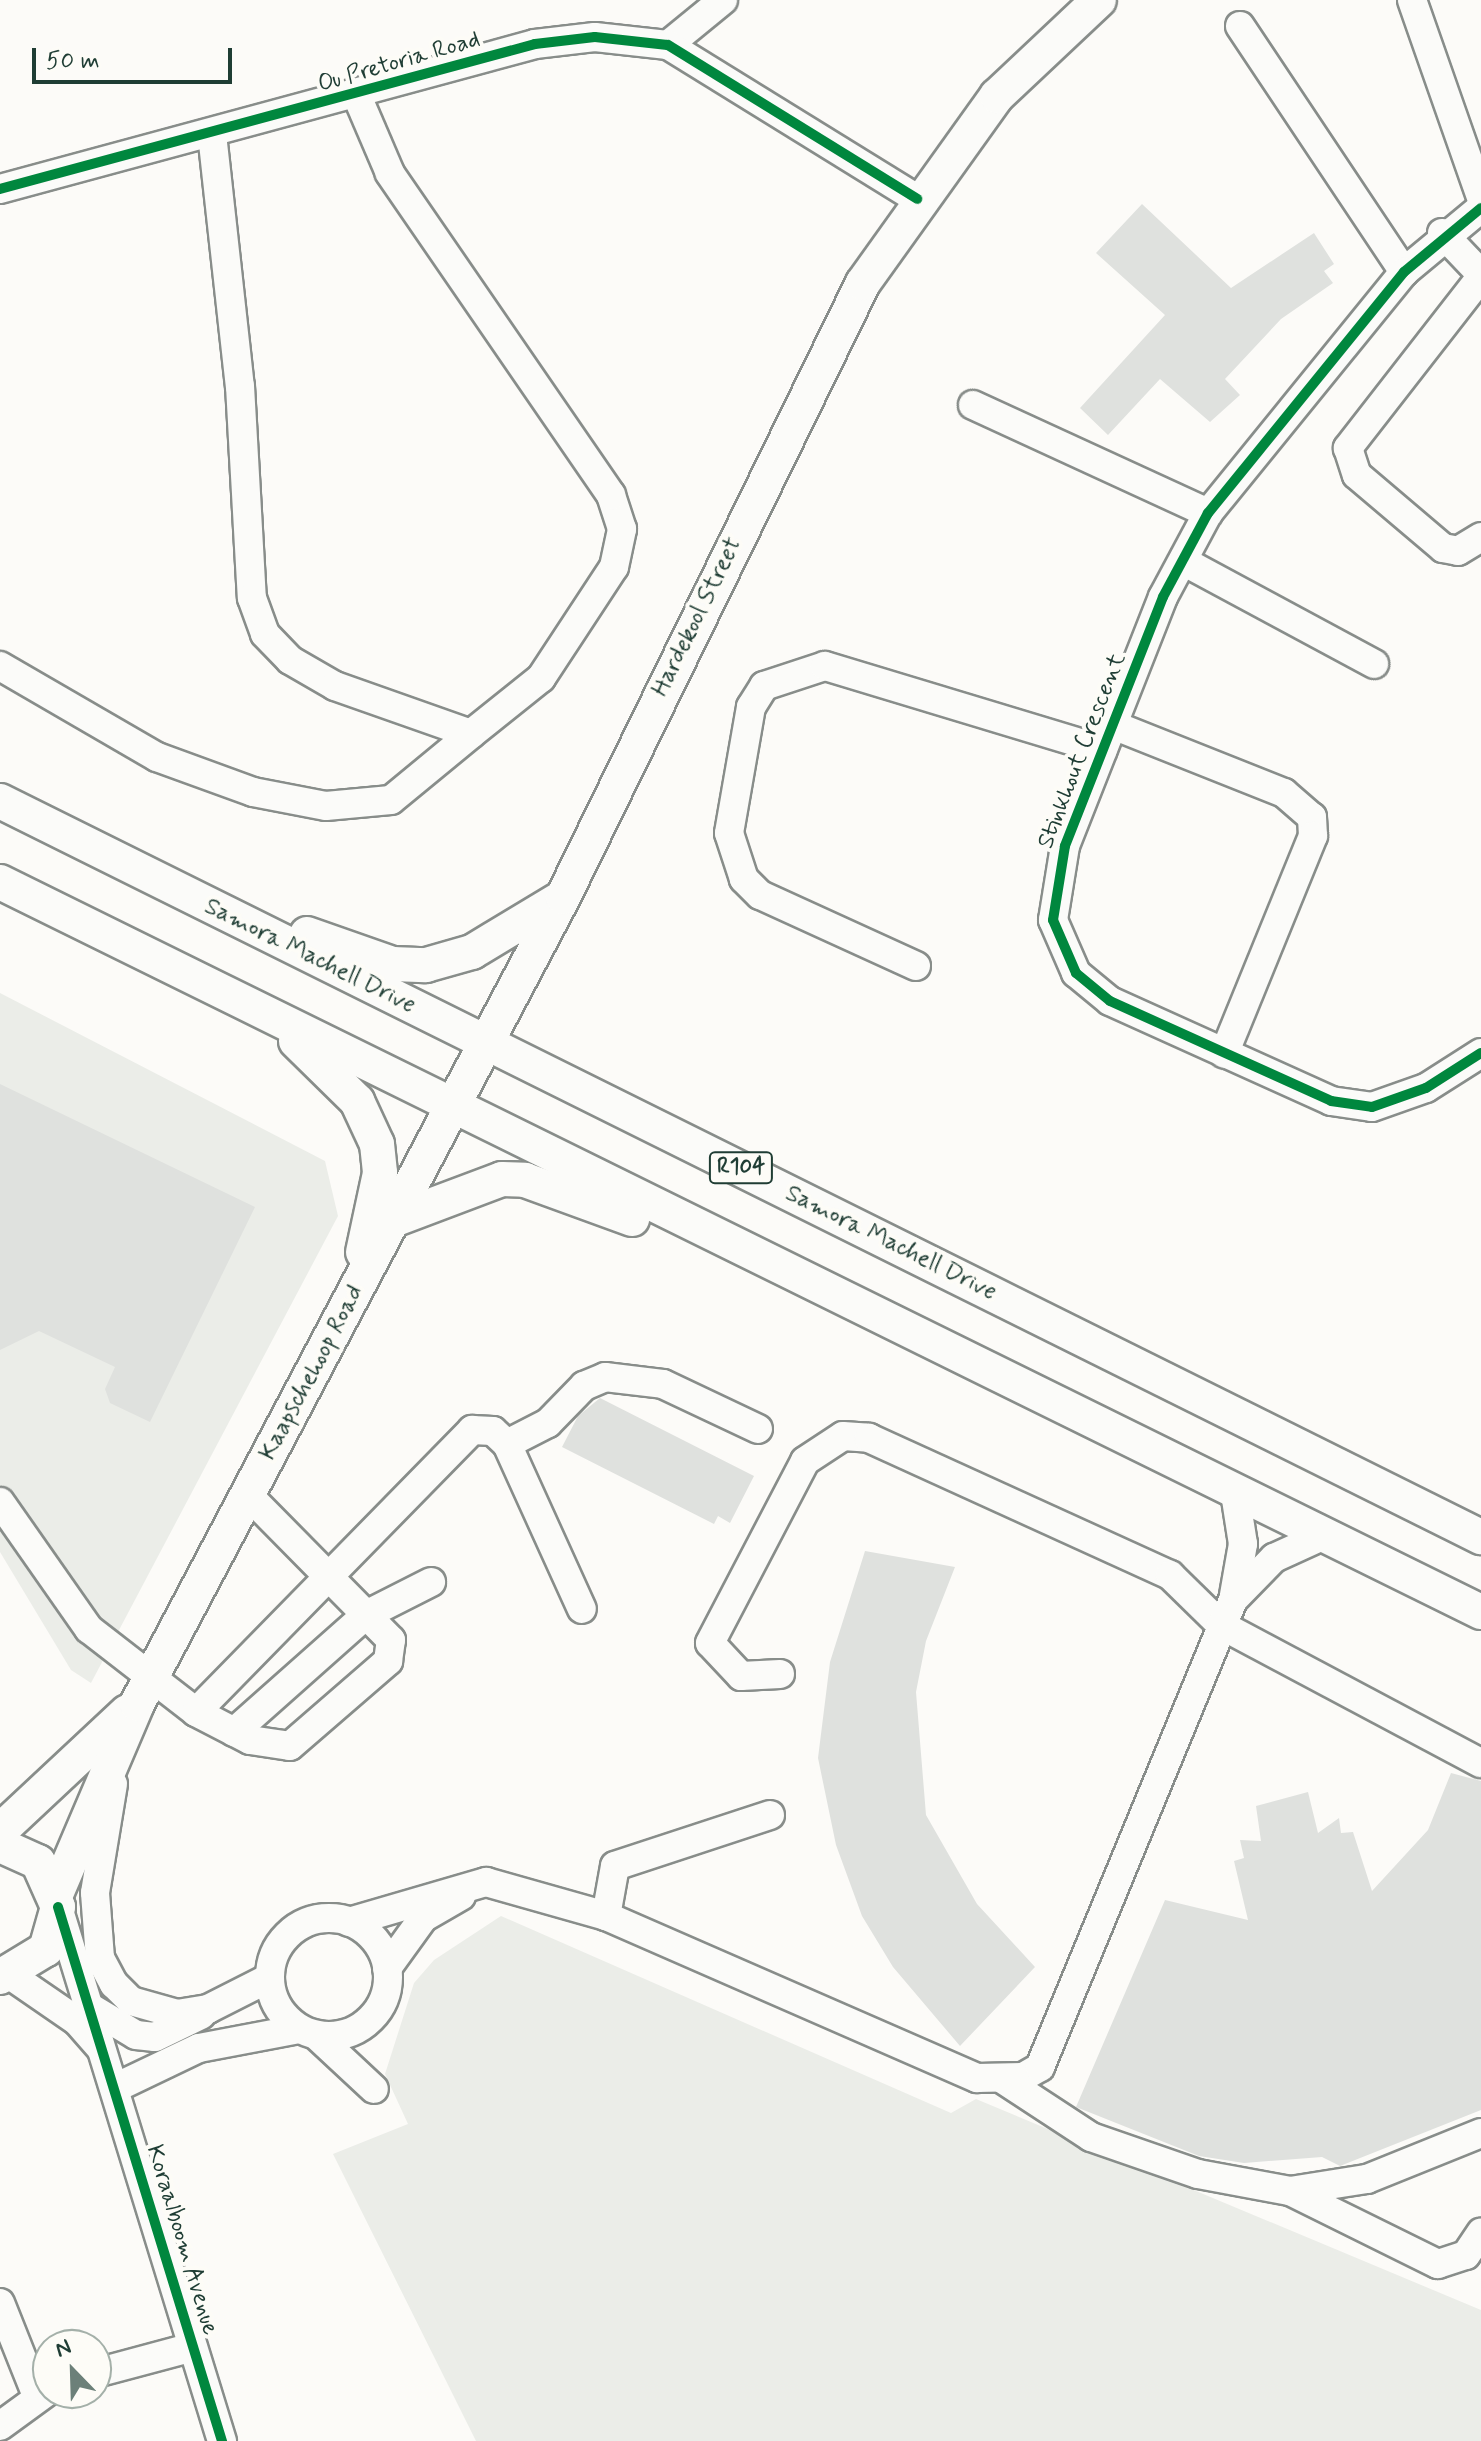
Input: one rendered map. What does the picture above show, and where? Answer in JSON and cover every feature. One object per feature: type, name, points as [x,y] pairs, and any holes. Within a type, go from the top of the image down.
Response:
[{"type":"main road","points":[[917,199],[997,96],[1099,0]]},
{"type":"main road","name":"Hardekool Street","points":[[489,1042],[563,897],[820,364],[917,199]]},
{"type":"main road","name":"Samora Machell Drive","points":[[0,801],[159,884],[489,1042],[1481,1537]]},
{"type":"main road","points":[[0,882],[1481,1612]]},
{"type":"main road","points":[[159,884],[392,964],[426,965],[472,952],[563,897]]},
{"type":"main road","points":[[263,1012],[357,1101],[377,1144],[380,1173],[355,1292]]},
{"type":"main road","name":"Kaapschehoop Road","points":[[5,1976],[46,1949],[57,1900],[137,1706],[489,1042]]},
{"type":"main road","points":[[393,1220],[476,1185],[525,1180],[849,1302]]},
{"type":"main road","points":[[0,1831],[137,1706]]},
{"type":"main road","points":[[0,1845],[38,1862],[57,1900]]},
{"type":"street","points":[[668,45],[723,0]]},
{"type":"street","points":[[1412,0],[1481,197]]},
{"type":"street","points":[[1240,26],[1404,272]]},
{"type":"street","name":"Ou Pretoria Road","points":[[0,189],[357,96],[535,44],[595,37],[668,45],[917,199]]},
{"type":"street","points":[[0,666],[157,757],[253,792],[326,806],[391,800],[541,678],[614,567],[622,529],[611,495],[390,173],[357,96]]},
{"type":"street","points":[[212,134],[252,598],[265,634],[290,660],[335,686],[471,734]]},
{"type":"street","name":"Stinkhout Crescent","points":[[1481,208],[1442,233],[1404,272],[1208,513],[1183,561],[1108,737],[1055,882],[1058,944],[1076,973],[1110,1001],[1331,1101],[1372,1107],[1426,1088],[1481,1053]]},
{"type":"street","points":[[1442,233],[1481,276],[1348,448],[1357,475],[1443,548],[1458,551],[1481,537]]},
{"type":"street","points":[[973,405],[1208,513]]},
{"type":"street","points":[[1183,561],[1374,664]]},
{"type":"street","points":[[916,966],[760,895],[744,879],[729,833],[751,707],[764,686],[806,666],[825,666],[1108,737],[1284,793],[1312,817],[1313,836],[1224,1054]]},
{"type":"street","points":[[507,1444],[548,1423],[584,1386],[605,1377],[663,1384],[758,1429]]},
{"type":"street","points":[[196,1712],[461,1435],[482,1429],[507,1444],[582,1609]]},
{"type":"street","points":[[780,1674],[741,1676],[710,1643],[805,1461],[843,1436],[869,1438],[1170,1575],[1481,1763]]},
{"type":"street","points":[[374,2089],[273,1998],[269,1978],[277,1947],[301,1925],[349,1922],[486,1882],[606,1916],[977,2078],[1004,2080],[1040,2067],[1227,1612],[1243,1544],[1235,1493]]},
{"type":"street","points":[[137,1706],[196,1712],[250,1740],[300,1743],[388,1661],[391,1640],[248,1495]]},
{"type":"street","points":[[0,1502],[89,1629],[137,1706],[96,1880],[100,1958],[131,2001],[154,2012],[208,2009]]},
{"type":"street","points":[[1227,1612],[1274,1558],[1322,1536]]},
{"type":"street","points":[[234,1732],[366,1615],[431,1582]]},
{"type":"street","points":[[606,1916],[615,1866],[770,1815]]},
{"type":"street","points":[[387,1968],[423,1918],[486,1882]]},
{"type":"street","name":"Koraalboom Avenue","points":[[57,1900],[222,2441]]},
{"type":"street","points":[[115,2088],[199,2048],[365,2024],[384,1999],[387,1968],[375,1939],[349,1922]]},
{"type":"street","points":[[5,1976],[77,2021],[103,2051]]},
{"type":"street","points":[[91,2008],[136,2035],[155,2037],[269,1978]]},
{"type":"street","points":[[1004,2080],[1091,2137],[1198,2174],[1290,2191],[1438,2264],[1466,2255],[1481,2233]]},
{"type":"street","points":[[1290,2191],[1367,2179],[1481,2133]]},
{"type":"street","points":[[0,2303],[32,2371]]},
{"type":"street","points":[[112,2369],[193,2347]]},
{"type":"street","points":[[0,2426],[32,2402]]},
{"type":"shaded area","points":[[0,993],[325,1161],[338,1216],[91,1683],[71,1670],[0,1552]]},
{"type":"shaded area","points":[[501,1916],[951,2113],[976,2099],[1481,2310],[1481,2441],[476,2441],[333,2154],[408,2124],[385,2074],[414,1983],[434,1960]]},
{"type":"building","points":[[1142,204],[1231,288],[1314,233],[1334,264],[1324,271],[1333,283],[1281,319],[1225,379],[1240,395],[1210,422],[1160,379],[1108,435],[1080,408],[1165,315],[1096,253]]},
{"type":"building","points":[[0,1084],[255,1207],[150,1422],[110,1403],[105,1389],[115,1367],[39,1331],[0,1350]]},
{"type":"building","points":[[600,1398],[754,1476],[730,1523],[718,1516],[714,1524],[562,1447],[578,1416]]},
{"type":"building","points":[[865,1551],[955,1567],[926,1641],[916,1692],[926,1815],[977,1904],[1035,1967],[960,2046],[893,1967],[862,1916],[836,1845],[818,1758],[830,1662]]},
{"type":"building","points":[[1451,1773],[1481,1781],[1481,2110],[1340,2166],[1322,2157],[1244,2163],[1199,2156],[1076,2107],[1165,1900],[1248,1920],[1234,1861],[1244,1858],[1240,1840],[1261,1841],[1256,1806],[1308,1792],[1318,1833],[1339,1818],[1341,1833],[1353,1832],[1372,1891],[1428,1830]]},
{"type":"cycle path","points":[[0,189],[535,44],[595,37],[668,45],[917,199]]},
{"type":"cycle path","points":[[1481,208],[1404,272],[1208,513],[1163,597],[1065,846],[1053,920],[1076,973],[1110,1001],[1331,1101],[1372,1107],[1426,1088],[1481,1053]]},
{"type":"cycle path","points":[[58,1907],[222,2441]]}]
